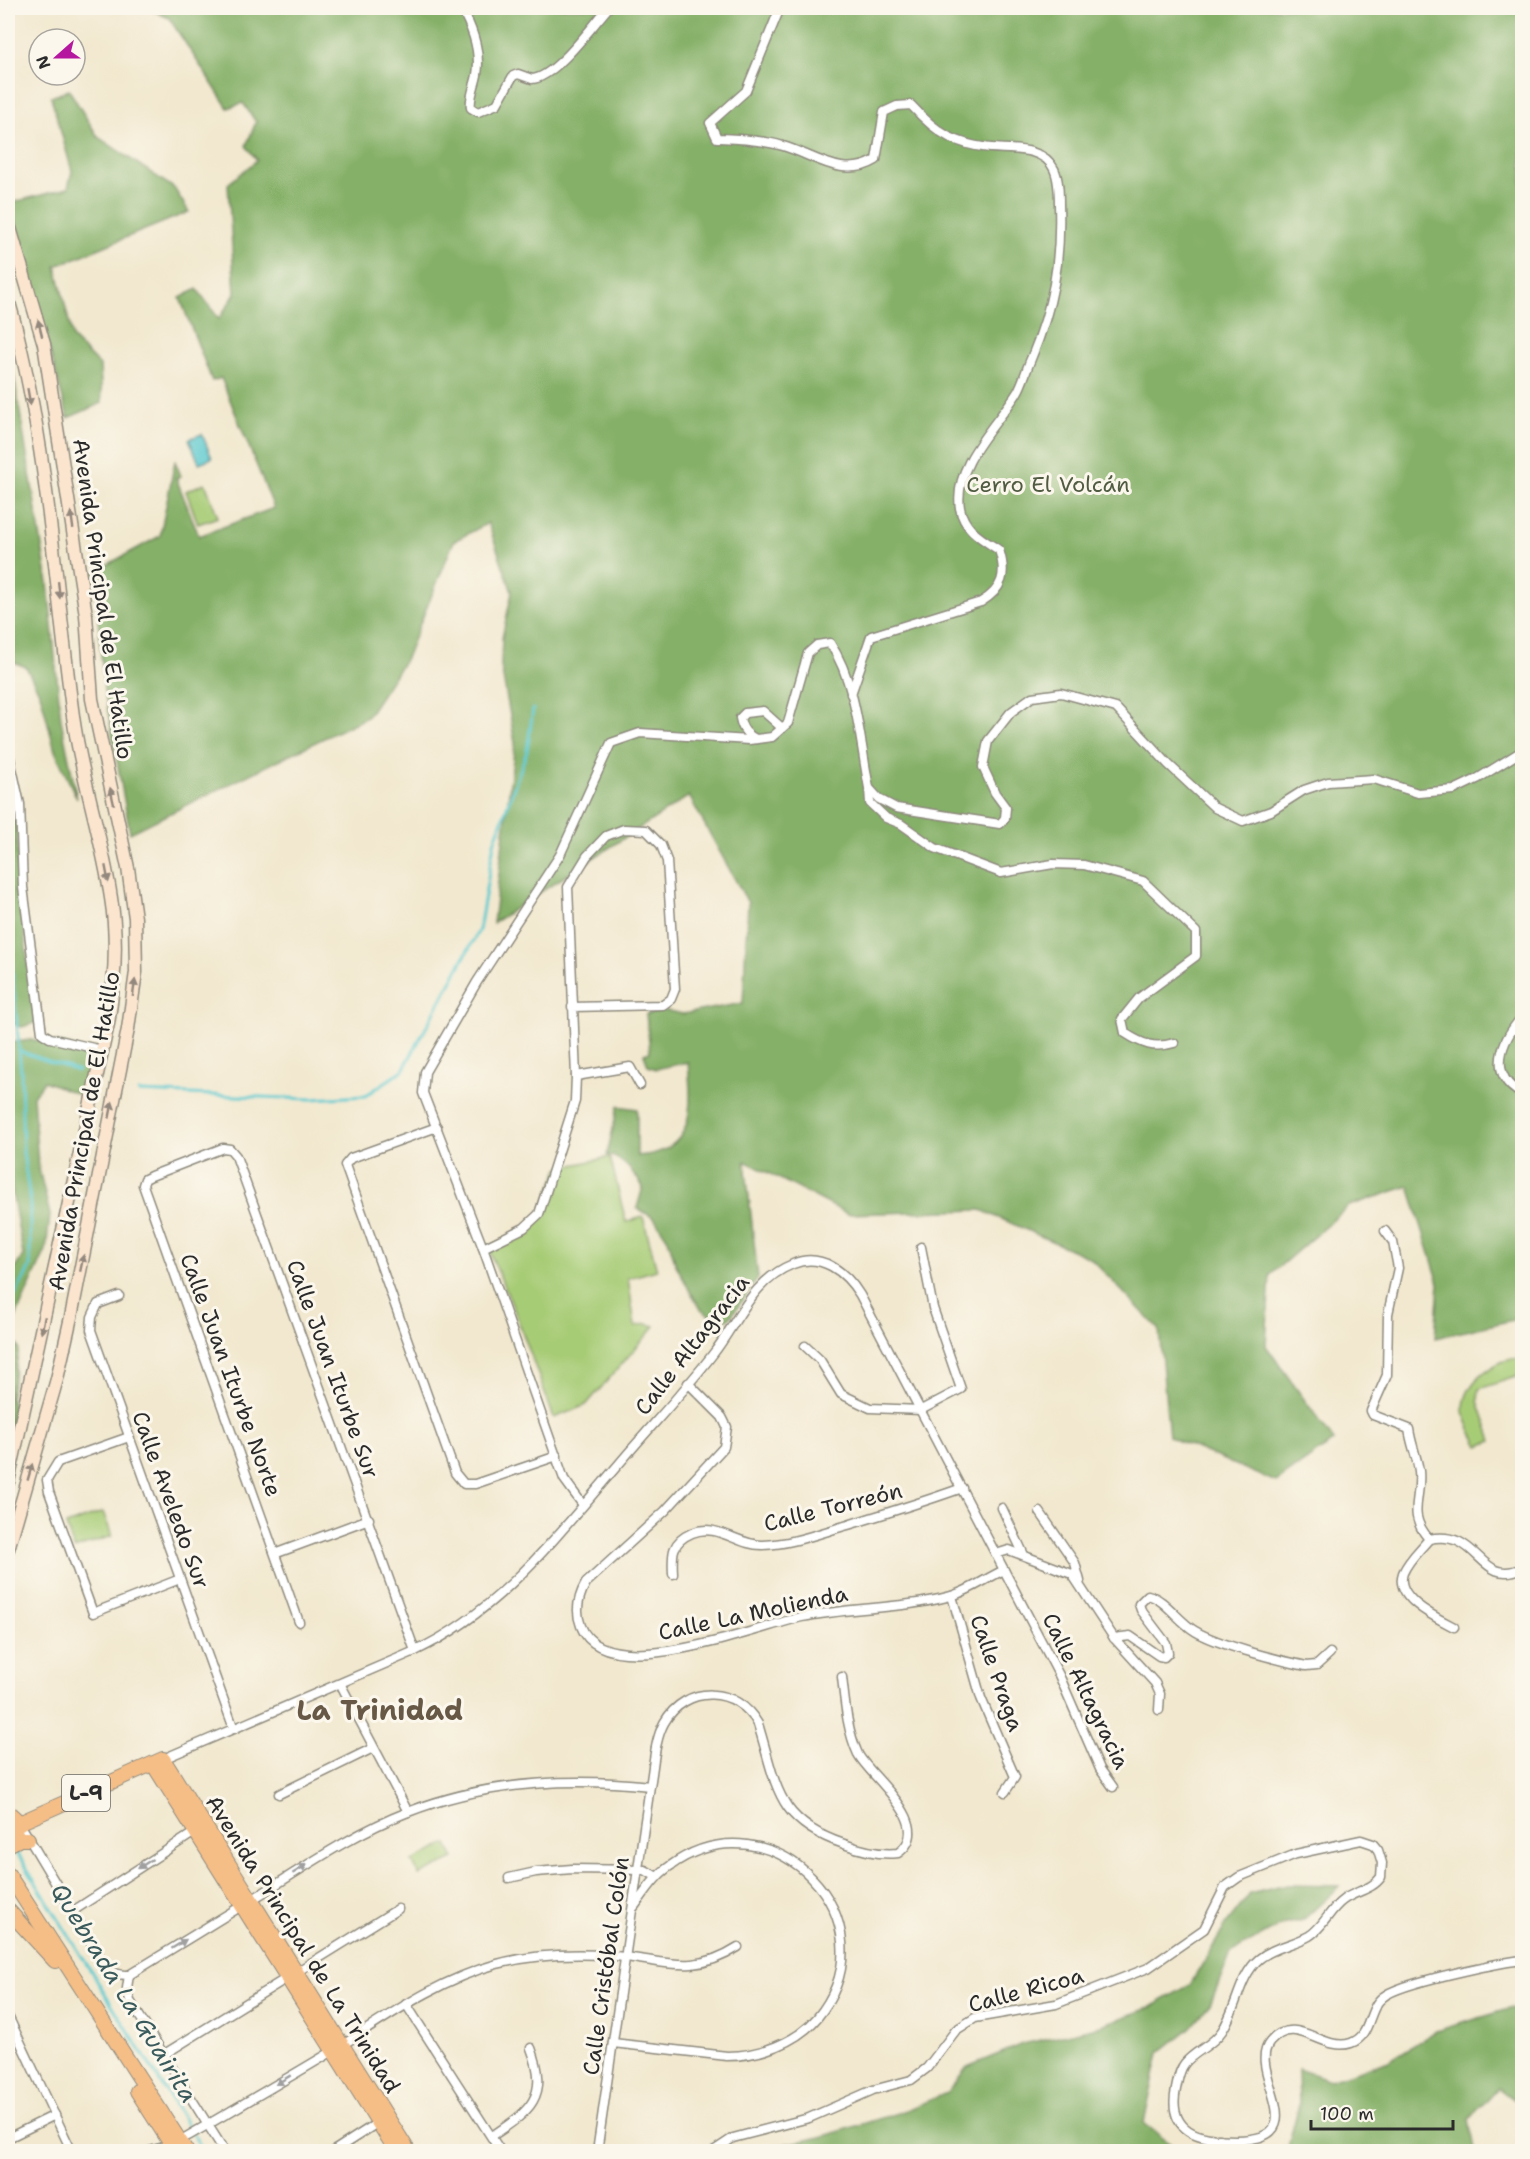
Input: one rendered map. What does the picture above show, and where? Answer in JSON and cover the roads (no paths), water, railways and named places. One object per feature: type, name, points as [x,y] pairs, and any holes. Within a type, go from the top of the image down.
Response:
[{"type":"main road","name":"Avenida Principal de El Hatillo","points":[[8,221],[44,344],[86,615],[92,699],[128,868],[135,918],[136,972],[128,1029],[71,1317],[57,1379],[8,1549]]},
{"type":"main road","name":"Avenida Principal de El Hatillo","points":[[8,299],[18,335],[57,563],[73,717],[112,899],[115,966],[113,993],[90,1117],[8,1482]]},
{"type":"main road","name":"L-9","points":[[14,1825],[158,1762]]},
{"type":"main road","name":"Avenida Principal de La Trinidad","points":[[158,1762],[383,2120],[409,2151]]},
{"type":"main road","points":[[8,1812],[14,1825],[8,1845]]},
{"type":"main road","points":[[8,1845],[20,1839],[28,1839]]},
{"type":"main road","points":[[8,1874],[178,2146]]},
{"type":"main road","points":[[8,1910],[50,1953],[178,2146]]},
{"type":"main road","points":[[8,1921],[28,1930]]},
{"type":"main road","name":"Avenida Principal de La Trinidad","points":[[383,2120],[397,2151]]},
{"type":"street","points":[[461,8],[478,52],[477,72],[470,102],[471,108],[478,112],[497,104],[513,76],[518,74],[537,79],[546,74],[608,8]]},
{"type":"street","points":[[780,8],[746,91],[710,123],[717,138],[781,145],[837,169],[854,168],[876,160],[884,112],[897,106],[911,105],[921,117],[949,137],[982,147],[1026,150],[1040,156],[1054,168],[1059,189],[1061,246],[1048,317],[1018,391],[978,448],[961,484],[960,509],[967,525],[978,537],[999,550],[1004,565],[1003,582],[995,593],[981,602],[871,636],[851,695]]},
{"type":"street","points":[[583,1505],[564,1479],[483,1248],[423,1093],[425,1072],[477,982],[560,855],[611,743],[640,733],[756,739],[772,737],[788,723],[808,653],[817,645],[830,643],[839,656],[851,695],[870,803],[886,818],[901,824],[935,848],[1001,873],[1053,864],[1084,866],[1143,881],[1196,932],[1197,956],[1139,998],[1122,1019],[1125,1033],[1139,1042],[1159,1048],[1174,1043]]},
{"type":"street","points":[[869,788],[879,799],[896,808],[1000,824],[1005,818],[1006,808],[995,793],[983,767],[988,741],[1011,712],[1032,697],[1061,693],[1116,708],[1168,764],[1215,808],[1243,821],[1271,811],[1304,790],[1328,782],[1374,779],[1418,793],[1454,790],[1477,779],[1522,751]]},
{"type":"street","points":[[756,739],[747,734],[741,726],[740,718],[745,713],[763,711],[782,728]]},
{"type":"street","points":[[8,750],[20,804],[23,887],[42,1033],[102,1048]]},
{"type":"street","points":[[483,1248],[524,1228],[539,1214],[571,1116],[576,1076],[572,1007],[568,887],[587,856],[606,836],[624,829],[646,830],[661,845],[667,861],[675,989],[671,999],[663,1005],[572,1007]]},
{"type":"street","points":[[1522,1017],[1514,1027],[1500,1056],[1503,1075],[1514,1089],[1522,1094]]},
{"type":"street","points":[[576,1076],[630,1067],[640,1085]]},
{"type":"street","points":[[437,1127],[351,1158],[345,1165],[451,1462],[464,1484],[475,1484],[557,1456]]},
{"type":"street","name":"Calle Juan Iturbe Sur","points":[[183,1164],[223,1148],[230,1149],[236,1156],[369,1519],[415,1652]]},
{"type":"street","name":"Calle Juan Iturbe Norte","points":[[183,1164],[145,1179],[143,1185],[277,1553],[299,1622]]},
{"type":"street","points":[[1385,1231],[1393,1242],[1398,1268],[1388,1314],[1387,1375],[1371,1411],[1373,1414],[1409,1429],[1419,1471],[1415,1509],[1418,1527],[1429,1539]]},
{"type":"street","points":[[805,1346],[820,1360],[841,1394],[870,1408],[921,1410],[961,1389],[933,1308],[921,1247]]},
{"type":"street","name":"Calle Altagracia","points":[[158,1762],[415,1652],[457,1628],[502,1592],[542,1553],[713,1354],[746,1302],[767,1279],[793,1264],[816,1261],[834,1268],[853,1283],[1059,1675],[1100,1769],[1113,1787]]},
{"type":"street","name":"Calle Aveledo Sur","points":[[119,1296],[98,1304],[92,1317],[91,1330],[234,1729]]},
{"type":"street","name":"Calle La Molienda","points":[[688,1383],[722,1417],[727,1427],[724,1447],[664,1511],[586,1583],[580,1592],[577,1612],[583,1630],[595,1644],[616,1652],[667,1652],[805,1617],[952,1596],[1004,1570]]},
{"type":"street","points":[[129,1437],[58,1462],[47,1480],[49,1492],[93,1613],[180,1579]]},
{"type":"street","name":"Calle Torreón","points":[[673,1574],[672,1553],[676,1543],[693,1533],[712,1530],[749,1544],[777,1543],[822,1533],[962,1488]]},
{"type":"street","points":[[1002,1508],[1024,1555]]},
{"type":"street","points":[[1040,1512],[1075,1563],[1080,1583]]},
{"type":"street","points":[[277,1553],[369,1519]]},
{"type":"street","points":[[1454,1627],[1431,1615],[1413,1601],[1404,1588],[1402,1575],[1414,1555],[1429,1539],[1445,1536],[1459,1540],[1494,1572],[1509,1574],[1522,1568]]},
{"type":"street","points":[[996,1554],[1009,1550],[1072,1574],[1114,1638],[1155,1683],[1160,1694],[1159,1710]]},
{"type":"street","points":[[1114,1638],[1130,1636],[1159,1656],[1164,1657],[1168,1653],[1166,1643],[1141,1610],[1139,1604],[1148,1595],[1158,1600],[1179,1620],[1207,1637],[1306,1666],[1317,1665],[1330,1653]]},
{"type":"street","name":"Calle Praga","points":[[952,1596],[981,1698],[1015,1777],[1005,1792]]},
{"type":"street","name":"Calle Cristóbal Colón","points":[[597,2151],[657,1743],[669,1717],[689,1700],[705,1695],[722,1695],[738,1701],[752,1714],[758,1724],[778,1793],[809,1829],[849,1846],[898,1853],[904,1849],[909,1834],[906,1813],[859,1755],[849,1726],[842,1677]]},
{"type":"street","points":[[341,1685],[408,1812]]},
{"type":"street","points":[[279,1794],[373,1748]]},
{"type":"street","points":[[14,1825],[28,1839],[105,1966],[119,1975],[129,1975],[343,1843],[408,1812],[511,1786],[576,1782],[650,1786]]},
{"type":"street","points":[[73,1911],[199,1829]]},
{"type":"street","name":"Calle Ricoa","points":[[712,2151],[733,2138],[801,2121],[873,2090],[911,2080],[927,2068],[956,2031],[975,2018],[1056,2004],[1148,1968],[1204,1929],[1225,1887],[1239,1877],[1296,1854],[1354,1840],[1367,1841],[1380,1856],[1383,1870],[1377,1883],[1340,1902],[1309,1936],[1258,1960],[1251,1967],[1223,2030],[1209,2047],[1192,2057],[1181,2071],[1174,2101],[1178,2120],[1190,2133],[1219,2139],[1255,2139],[1264,2135],[1275,2122],[1277,2103],[1264,2058],[1265,2049],[1278,2035],[1299,2030],[1339,2044],[1353,2043],[1364,2034],[1376,2004],[1388,1993],[1412,1984],[1522,1959]]},
{"type":"street","points":[[614,2043],[727,2056],[740,2056],[767,2049],[806,2030],[823,2010],[839,1977],[842,1949],[833,1908],[816,1882],[795,1862],[783,1855],[743,1843],[714,1845],[684,1857],[655,1879],[634,1907]]},
{"type":"street","points":[[509,1878],[536,1872],[572,1869],[638,1872],[645,1870],[655,1879]]},
{"type":"street","points":[[163,2055],[398,1909]]},
{"type":"street","points":[[146,2151],[178,2146],[208,2125],[406,2004],[455,1977],[511,1961],[564,1953],[626,1957],[686,1965],[704,1964],[718,1960],[738,1947]]},
{"type":"street","points":[[129,1975],[127,1988],[130,2001],[225,2151]]},
{"type":"street","points":[[406,2004],[501,2151]]},
{"type":"street","points":[[8,2016],[72,2151]]},
{"type":"street","points":[[492,2136],[524,2114],[536,2096],[539,2075],[531,2048]]},
{"type":"street","points":[[8,2138],[55,2115]]},
{"type":"street","points":[[332,2151],[383,2120]]},
{"type":"street","points":[[1219,2139],[1219,2151]]},
{"type":"water","points":[[202,434],[212,458],[199,463],[189,439]]},
{"type":"waterway","points":[[139,1092],[311,1099],[365,1096],[403,1070],[479,930],[494,843],[527,751],[533,709]]},
{"type":"waterway","points":[[8,924],[21,1072],[23,1152],[30,1200],[30,1267],[8,1308]]},
{"type":"waterway","points":[[19,1051],[78,1071]]},
{"type":"waterway","name":"Quebrada La Guairita","points":[[16,1851],[204,2152]]},
{"type":"district","name":"La Trinidad","points":[[380,1710]]},
{"type":"park label","name":"Cerro El Volcán","points":[[1048,484]]}]
